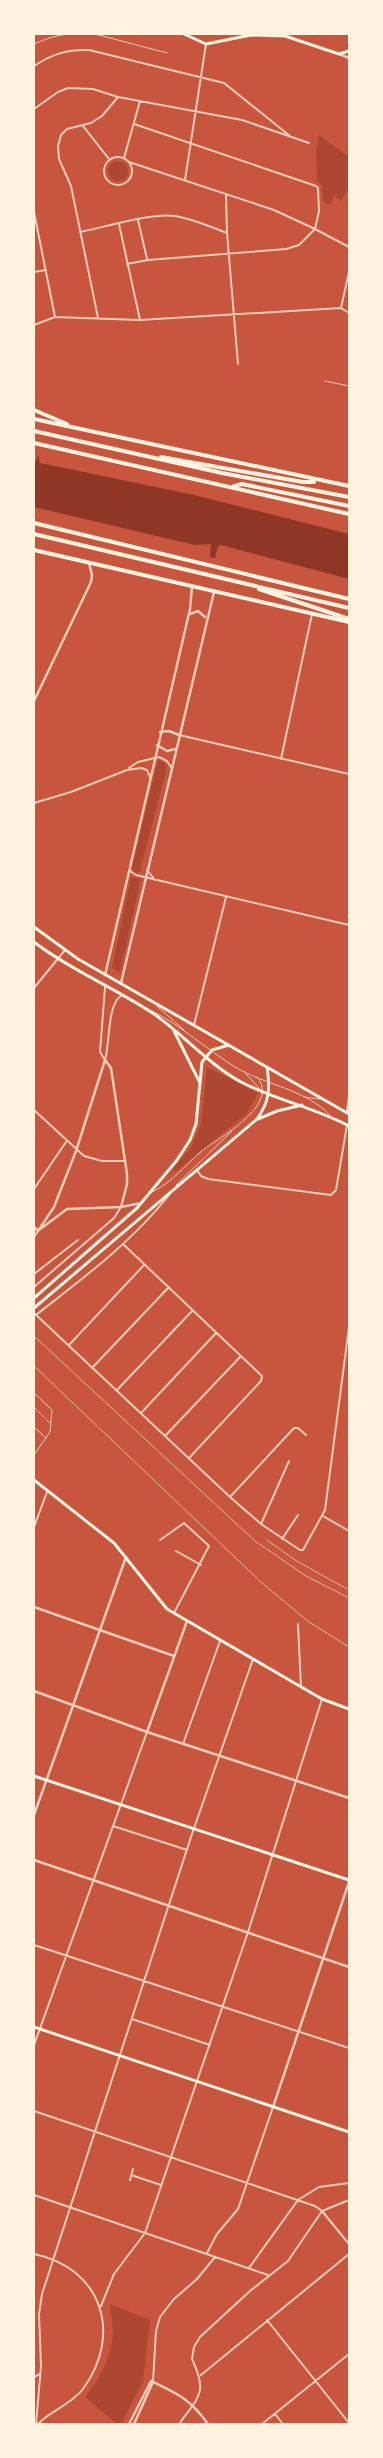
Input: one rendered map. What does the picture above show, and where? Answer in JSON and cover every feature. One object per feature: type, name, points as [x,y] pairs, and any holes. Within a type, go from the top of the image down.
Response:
[{"type":"highway","points":[[34,410],[71,427]]},
{"type":"highway","points":[[34,419],[322,482],[349,486]]},
{"type":"highway","points":[[34,431],[222,473],[349,497]]},
{"type":"highway","points":[[34,443],[349,514]]},
{"type":"highway","points":[[148,456],[303,482],[322,482]]},
{"type":"highway","points":[[230,486],[242,484],[349,506]]},
{"type":"highway","points":[[34,523],[349,599]]},
{"type":"highway","points":[[34,534],[349,608]]},
{"type":"highway","points":[[34,550],[349,621]]},
{"type":"highway","points":[[255,586],[264,592],[349,621]]},
{"type":"main road","points":[[184,34],[206,44],[257,35],[297,39],[339,54],[349,51]]},
{"type":"main road","points":[[34,927],[65,950],[121,984],[348,1114]]},
{"type":"main road","points":[[34,943],[120,996],[142,1006],[232,1077],[262,1092],[302,1105],[332,1117],[348,1126]]},
{"type":"main road","points":[[172,1028],[199,1082]]},
{"type":"main road","points":[[34,1298],[130,1215],[177,1160],[190,1140],[199,1109],[199,1082],[205,1057],[212,1050],[230,1045]]},
{"type":"main road","points":[[34,1308],[257,1119],[266,1105],[269,1094],[267,1067]]},
{"type":"main road","points":[[257,1119],[286,1108],[302,1105]]},
{"type":"main road","points":[[34,1480],[114,1543],[163,1606],[322,1700],[349,1709]]},
{"type":"main road","points":[[34,1776],[349,1881]]},
{"type":"main road","points":[[34,2027],[349,2132]]},
{"type":"street","points":[[34,44],[66,34]]},
{"type":"street","points":[[95,34],[167,53]]},
{"type":"street","points":[[296,34],[297,39]]},
{"type":"street","points":[[184,180],[206,44]]},
{"type":"street","points":[[34,66],[58,53],[78,50],[102,53],[160,69],[201,76],[230,86],[291,137]]},
{"type":"street","points":[[339,54],[349,58]]},
{"type":"street","points":[[34,108],[58,92],[68,88],[93,89],[118,97],[242,120],[309,143]]},
{"type":"street","points":[[98,318],[71,186],[59,159],[58,146],[61,135],[67,129],[91,123],[102,116],[118,97]]},
{"type":"street","points":[[124,158],[140,101]]},
{"type":"street","points":[[127,264],[148,260],[294,248],[307,240],[316,229],[319,212],[318,188],[316,186],[134,124]]},
{"type":"street","points":[[83,126],[109,160]]},
{"type":"street","points":[[129,162],[132,170],[131,177],[126,183],[117,185],[108,181],[104,172],[109,160],[116,157],[124,158],[129,162],[294,218],[349,247]]},
{"type":"street","points":[[226,195],[227,233],[238,364]]},
{"type":"street","points":[[34,212],[35,227],[55,317]]},
{"type":"street","points":[[80,232],[138,220],[175,216],[227,233]]},
{"type":"street","points":[[138,220],[148,260]]},
{"type":"street","points":[[119,224],[140,320]]},
{"type":"street","points":[[34,272],[46,270]]},
{"type":"street","points":[[340,308],[349,272]]},
{"type":"street","points":[[34,325],[55,317],[140,320],[340,308],[349,312]]},
{"type":"street","points":[[325,381],[349,386]]},
{"type":"street","points":[[34,701],[91,582],[92,575],[89,562]]},
{"type":"street","points":[[105,974],[151,778],[156,746],[188,615],[192,587]]},
{"type":"street","points":[[121,984],[206,619],[214,592]]},
{"type":"street","points":[[188,615],[198,611],[204,614],[206,619]]},
{"type":"street","points":[[281,759],[312,614]]},
{"type":"street","points":[[160,732],[169,731],[179,735],[349,774]]},
{"type":"street","points":[[156,746],[167,751],[175,750]]},
{"type":"street","points":[[34,803],[71,792],[127,770],[138,762],[154,757],[164,758],[171,767]]},
{"type":"street","points":[[127,770],[145,769],[151,778]]},
{"type":"street","points":[[147,870],[155,880]]},
{"type":"street","points":[[130,871],[155,880],[349,925]]},
{"type":"street","points":[[194,1025],[226,897]]},
{"type":"street","points":[[34,988],[59,960],[65,950]]},
{"type":"street","points":[[34,1286],[114,1218],[121,1207],[127,1184],[111,1068],[100,1052],[105,987]]},
{"type":"street","points":[[34,1237],[54,1207],[76,1151],[105,1060],[112,1009],[117,998],[120,996]]},
{"type":"street","points":[[154,1002],[163,1013],[186,1032]]},
{"type":"street","points":[[142,1006],[186,1032],[243,1071],[302,1096],[321,1106],[332,1117]]},
{"type":"street","points":[[243,1071],[262,1092]]},
{"type":"street","points":[[256,1077],[262,1085],[262,1092],[253,1112],[179,1182],[151,1218],[123,1244],[35,1314],[230,1497],[261,1524],[298,1550],[303,1550],[325,1510],[349,1327]]},
{"type":"street","points":[[302,1096],[324,1100]]},
{"type":"street","points":[[348,1114],[349,1098]]},
{"type":"street","points":[[34,1110],[76,1151],[93,1160],[124,1161]]},
{"type":"street","points":[[197,1170],[200,1176],[208,1179],[257,1187],[333,1194],[336,1190],[348,1126]]},
{"type":"street","points":[[150,1193],[162,1187],[202,1151],[233,1130]]},
{"type":"street","points":[[34,1189],[66,1142]]},
{"type":"street","points":[[38,1231],[67,1209],[121,1207],[142,1203]]},
{"type":"street","points":[[34,1227],[38,1231]]},
{"type":"street","points":[[34,1274],[78,1240]]},
{"type":"street","points":[[123,1244],[261,1374],[261,1381],[189,1458]]},
{"type":"street","points":[[68,1345],[144,1265]]},
{"type":"street","points":[[92,1368],[169,1287]]},
{"type":"street","points":[[116,1391],[192,1310]]},
{"type":"street","points":[[141,1413],[217,1332]]},
{"type":"street","points":[[165,1436],[241,1356]]},
{"type":"street","points":[[34,1393],[52,1410],[52,1425],[47,1439],[34,1455]]},
{"type":"street","points":[[34,1407],[52,1425]]},
{"type":"street","points":[[34,1427],[47,1439]]},
{"type":"street","points":[[230,1497],[294,1428],[298,1428],[306,1435]]},
{"type":"street","points":[[261,1524],[289,1461]]},
{"type":"street","points":[[34,1527],[47,1491]]},
{"type":"street","points":[[282,1539],[298,1515]]},
{"type":"street","points":[[322,1516],[349,1532]]},
{"type":"street","points":[[160,1540],[182,1523],[187,1525],[208,1544],[209,1548],[174,1613]]},
{"type":"street","points":[[176,1551],[201,1565]]},
{"type":"street","points":[[34,1815],[126,1557]]},
{"type":"street","points":[[34,1607],[174,1656]]},
{"type":"street","points":[[34,2045],[187,1621]]},
{"type":"street","points":[[298,1624],[301,1687]]},
{"type":"street","points":[[184,1744],[220,1640]]},
{"type":"street","points":[[37,2424],[40,2374],[40,2304],[187,1850],[253,1659]]},
{"type":"street","points":[[34,1691],[147,1732],[349,1798]]},
{"type":"street","points":[[37,2424],[75,2397],[94,2371],[105,2338],[101,2306],[114,2274],[145,2233],[248,1932],[322,1700]]},
{"type":"street","points":[[114,1826],[187,1850]]},
{"type":"street","points":[[34,1860],[349,1967]]},
{"type":"street","points":[[206,2254],[217,2234],[237,2212],[248,2184],[349,1881]]},
{"type":"street","points":[[34,1945],[349,2048]]},
{"type":"street","points":[[132,2019],[210,2045]]},
{"type":"street","points":[[34,2112],[298,2200],[322,2211],[349,2244]]},
{"type":"street","points":[[130,2180],[133,2169]]},
{"type":"street","points":[[131,2175],[161,2186]]},
{"type":"street","points":[[249,2268],[298,2200],[319,2187],[349,2182]]},
{"type":"street","points":[[34,2195],[269,2275]]},
{"type":"street","points":[[178,2424],[194,2405],[200,2389],[201,2375],[192,2359],[197,2341],[269,2275],[288,2261],[322,2211],[349,2200]]},
{"type":"street","points":[[34,2254],[54,2259],[79,2277],[101,2306]]},
{"type":"street","points":[[201,2375],[349,2254]]},
{"type":"street","points":[[134,2424],[154,2378],[156,2332],[160,2317],[174,2299],[197,2279],[215,2256]]},
{"type":"street","points":[[267,2320],[349,2423]]},
{"type":"street","points":[[35,2331],[39,2329]]},
{"type":"street","points":[[262,2424],[349,2354]]},
{"type":"street","points":[[34,2377],[40,2374]]},
{"type":"street","points":[[152,2381],[184,2397],[194,2405],[208,2424]]},
{"type":"street","points":[[129,2424],[152,2381]]},
{"type":"street","points":[[275,2414],[283,2424]]},
{"type":"shaded area","points":[[319,135],[349,157],[349,188],[341,201],[334,196],[330,205],[323,201],[322,186],[317,180],[316,149]]},
{"type":"shaded area","points":[[118,161],[125,164],[128,171],[125,178],[118,181],[111,178],[108,171],[111,164]]},
{"type":"shaded area","points":[[38,455],[40,463],[194,495],[349,534],[349,579],[221,545],[218,546],[215,558],[210,557],[211,544],[195,545],[34,507],[34,461],[36,461]]},
{"type":"shaded area","points":[[158,760],[164,762],[167,767],[140,871],[136,874],[132,868]]},
{"type":"shaded area","points":[[131,877],[141,879],[120,972],[112,968]]},
{"type":"shaded area","points":[[207,1067],[258,1093],[247,1113],[175,1172],[173,1169],[191,1148],[201,1124]]},
{"type":"shaded area","points":[[110,2304],[150,2320],[143,2381],[121,2424],[117,2424],[85,2397],[96,2382],[108,2358],[113,2332]]},
{"type":"railway","points":[[34,1336],[255,1541],[306,1576],[349,1598]]},
{"type":"railway","points":[[34,1366],[262,1583],[309,1622],[349,1647]]},
{"type":"railway","points":[[267,1540],[295,1560],[347,1589]]}]
